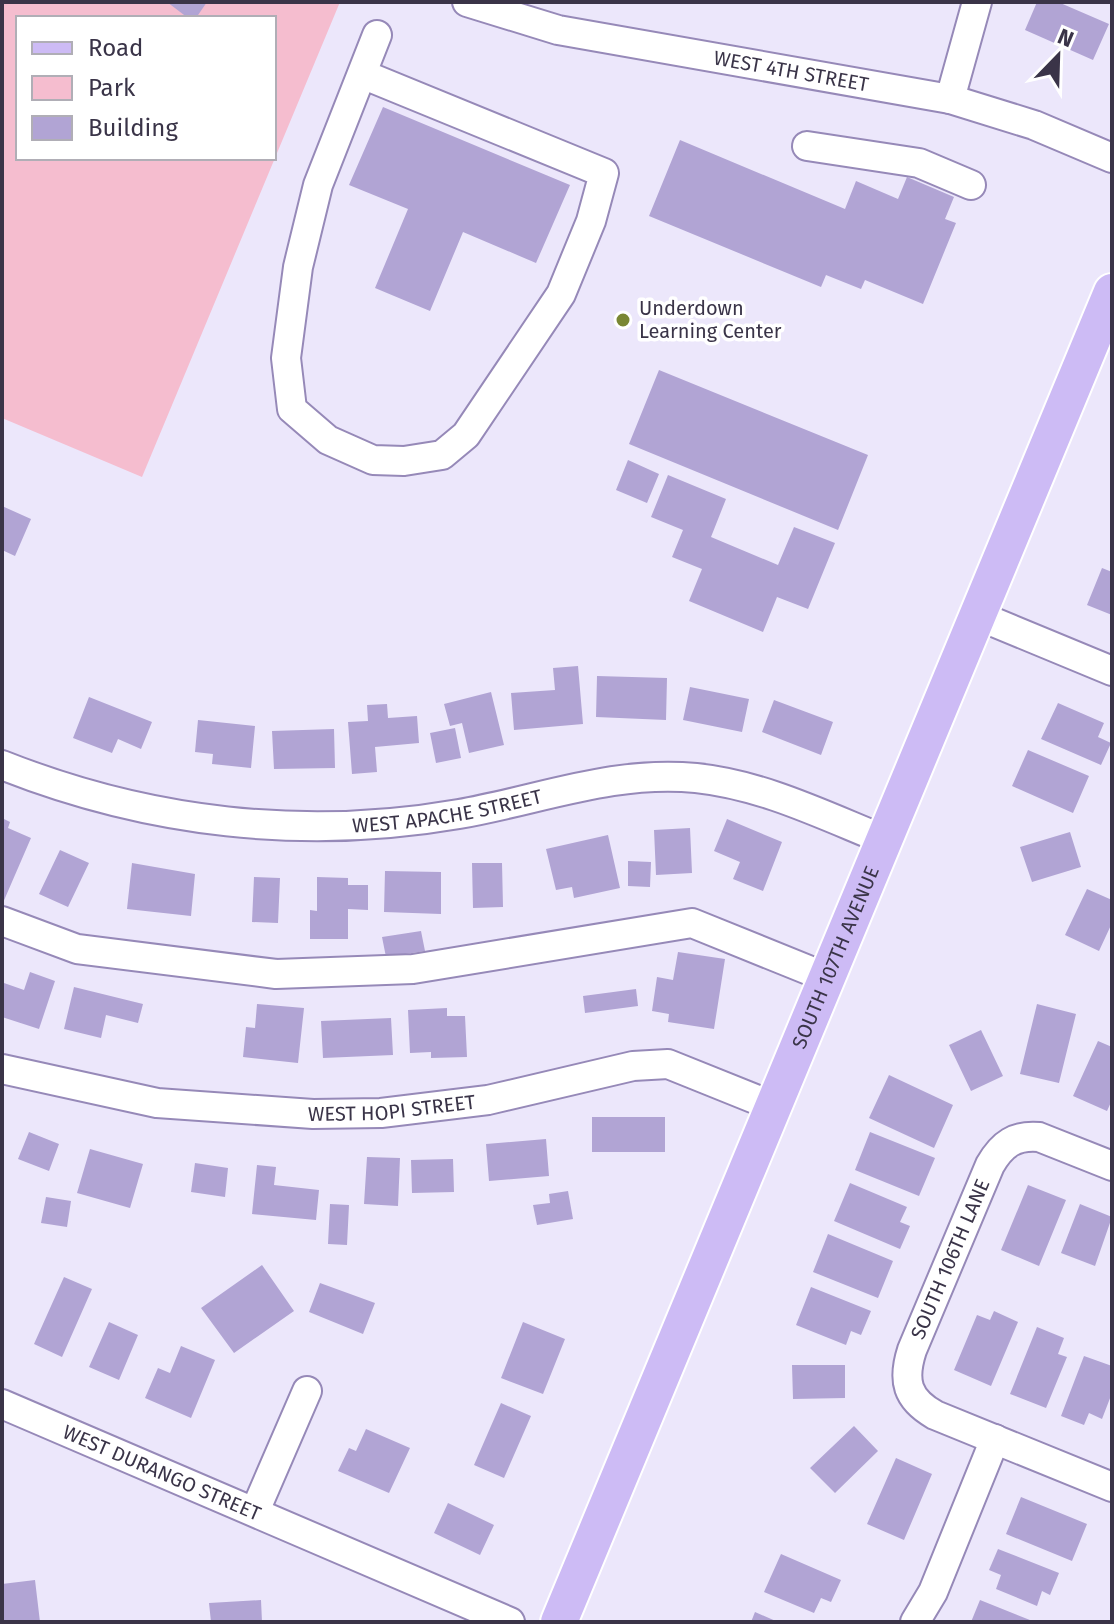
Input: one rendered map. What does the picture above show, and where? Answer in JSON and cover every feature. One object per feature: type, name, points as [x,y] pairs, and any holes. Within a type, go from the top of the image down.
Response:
[{"type":"main road","name":"SOUTH 107TH AVENUE","points":[[559,1622],[1112,292]]},
{"type":"street","name":"WEST 4TH STREET","points":[[467,2],[558,30],[950,99],[1034,125],[1112,158]]},
{"type":"street","points":[[950,99],[977,2]]},
{"type":"street","points":[[362,74],[604,173],[591,221],[561,294],[466,435],[442,455],[404,461],[373,460],[328,440],[292,409],[286,358],[298,267],[318,185],[377,35]]},
{"type":"street","points":[[807,146],[919,163],[971,185]]},
{"type":"street","points":[[979,616],[1112,671]]},
{"type":"street","name":"WEST APACHE STREET","points":[[2,765],[68,789],[147,810],[214,821],[302,827],[382,824],[455,815],[615,778],[695,778],[776,796],[885,840]]},
{"type":"street","points":[[2,921],[77,949],[276,974],[413,969],[692,923],[828,978]]},
{"type":"street","name":"WEST HOPI STREET","points":[[2,1069],[74,1088],[157,1103],[313,1114],[381,1113],[488,1100],[633,1066],[668,1064],[775,1107]]},
{"type":"street","name":"SOUTH 106TH LANE","points":[[995,1439],[925,1409],[908,1390],[905,1377],[912,1350],[990,1165],[1005,1144],[1015,1139],[1039,1137],[1112,1166]]},
{"type":"street","points":[[255,1511],[307,1391]]},
{"type":"street","name":"WEST DURANGO STREET","points":[[2,1404],[510,1622]]},
{"type":"street","points":[[915,1622],[933,1592],[995,1439],[1112,1487]]},
{"type":"green space","points":[[2,2],[340,2],[276,156],[276,16],[16,16],[16,160],[274,160],[142,477],[2,418]]},
{"type":"building","points":[[167,2],[207,2],[197,16],[185,16]]},
{"type":"building","points":[[1037,2],[1058,2],[1109,24],[1093,60],[1025,30]]},
{"type":"building","points":[[383,107],[570,185],[536,263],[463,232],[430,311],[375,288],[408,209],[349,185]]},
{"type":"building","points":[[680,140],[845,209],[856,181],[898,199],[907,177],[954,197],[945,219],[956,223],[923,304],[865,280],[861,289],[826,275],[821,287],[649,216]]},
{"type":"building","points":[[659,370],[868,455],[838,530],[629,444]]},
{"type":"building","points":[[628,460],[659,474],[647,503],[616,490]]},
{"type":"building","points":[[668,475],[726,499],[711,537],[778,565],[794,527],[835,543],[808,609],[777,597],[763,632],[689,601],[702,569],[672,557],[683,530],[651,517]]},
{"type":"building","points":[[2,506],[31,519],[15,556],[2,550]]},
{"type":"building","points":[[1102,568],[1112,572],[1112,615],[1087,605]]},
{"type":"building","points":[[578,666],[583,724],[514,730],[511,693],[555,690],[553,668]]},
{"type":"building","points":[[597,676],[667,678],[666,720],[596,717]]},
{"type":"building","points":[[690,687],[749,699],[742,732],[683,720]]},
{"type":"building","points":[[491,692],[504,745],[469,753],[462,723],[450,726],[444,704]]},
{"type":"building","points":[[89,697],[152,722],[141,749],[118,739],[112,753],[73,738]]},
{"type":"building","points":[[774,700],[833,722],[821,755],[762,732]]},
{"type":"building","points":[[1058,703],[1104,723],[1098,737],[1111,743],[1101,765],[1041,739]]},
{"type":"building","points":[[387,704],[388,718],[417,716],[419,743],[375,747],[377,772],[352,774],[348,722],[368,721],[367,705]]},
{"type":"building","points":[[198,720],[255,726],[251,768],[212,764],[213,754],[195,752]]},
{"type":"building","points":[[455,728],[461,758],[436,763],[430,733]]},
{"type":"building","points":[[334,729],[335,768],[274,769],[272,731]]},
{"type":"building","points":[[1028,750],[1089,776],[1073,813],[1012,786]]},
{"type":"building","points":[[2,818],[10,822],[8,828],[31,838],[2,905]]},
{"type":"building","points":[[727,819],[782,842],[763,891],[733,879],[740,862],[714,851]]},
{"type":"building","points":[[690,828],[692,873],[656,875],[654,830]]},
{"type":"building","points":[[1070,832],[1081,867],[1032,882],[1020,847]]},
{"type":"building","points":[[608,835],[620,888],[574,898],[572,887],[556,890],[546,849]]},
{"type":"building","points":[[60,850],[89,863],[68,907],[39,894]]},
{"type":"building","points":[[628,861],[651,862],[650,887],[628,886]]},
{"type":"building","points":[[132,863],[195,874],[191,916],[127,909]]},
{"type":"building","points":[[472,863],[502,863],[503,907],[473,908]]},
{"type":"building","points":[[385,871],[441,872],[441,914],[384,912]]},
{"type":"building","points":[[254,877],[280,878],[278,923],[252,922]]},
{"type":"building","points":[[317,877],[348,878],[348,885],[368,885],[368,910],[348,909],[348,939],[310,939],[310,910],[317,911]]},
{"type":"building","points":[[1087,889],[1112,900],[1112,923],[1099,951],[1065,935]]},
{"type":"building","points":[[421,931],[425,951],[386,957],[382,937]]},
{"type":"building","points":[[678,952],[725,959],[714,1029],[668,1022],[669,1014],[652,1011],[657,977],[673,980]]},
{"type":"building","points":[[30,972],[55,981],[39,1029],[2,1017],[4,983],[24,990]]},
{"type":"building","points":[[74,987],[143,1004],[138,1023],[106,1015],[101,1038],[64,1029]]},
{"type":"building","points":[[636,989],[638,1006],[585,1013],[583,996]]},
{"type":"building","points":[[257,1004],[304,1008],[298,1063],[243,1057],[246,1027],[255,1028]]},
{"type":"building","points":[[1037,1004],[1076,1014],[1059,1083],[1020,1074]]},
{"type":"building","points":[[447,1008],[447,1016],[465,1016],[467,1057],[431,1058],[431,1052],[410,1053],[408,1010]]},
{"type":"building","points":[[391,1018],[393,1055],[323,1058],[321,1021]]},
{"type":"building","points":[[981,1030],[1003,1076],[971,1091],[949,1045]]},
{"type":"building","points":[[1098,1041],[1112,1047],[1112,1100],[1107,1111],[1073,1096]]},
{"type":"building","points":[[889,1075],[953,1105],[934,1148],[869,1118]]},
{"type":"building","points":[[592,1117],[665,1117],[665,1152],[592,1152]]},
{"type":"building","points":[[29,1132],[59,1144],[49,1171],[18,1159]]},
{"type":"building","points":[[870,1132],[935,1158],[919,1196],[855,1170]]},
{"type":"building","points":[[546,1139],[549,1176],[489,1181],[486,1144]]},
{"type":"building","points":[[90,1149],[143,1164],[130,1208],[77,1193]]},
{"type":"building","points":[[367,1157],[400,1158],[398,1206],[364,1204]]},
{"type":"building","points":[[453,1159],[454,1192],[412,1193],[411,1160]]},
{"type":"building","points":[[195,1163],[228,1168],[225,1197],[191,1192]]},
{"type":"building","points":[[257,1165],[276,1167],[274,1185],[319,1190],[316,1220],[252,1214]]},
{"type":"building","points":[[850,1183],[907,1207],[900,1222],[910,1226],[900,1249],[834,1221]]},
{"type":"building","points":[[1028,1185],[1066,1200],[1039,1266],[1001,1250]]},
{"type":"building","points":[[568,1191],[573,1219],[537,1225],[533,1205],[550,1203],[549,1194]]},
{"type":"building","points":[[46,1197],[71,1201],[67,1227],[41,1223]]},
{"type":"building","points":[[330,1204],[349,1205],[347,1245],[328,1244]]},
{"type":"building","points":[[1080,1204],[1112,1217],[1095,1266],[1061,1253]]},
{"type":"building","points":[[828,1234],[893,1261],[878,1298],[813,1272]]},
{"type":"building","points":[[262,1265],[294,1311],[234,1353],[201,1308]]},
{"type":"building","points":[[64,1277],[92,1289],[62,1357],[34,1344]]},
{"type":"building","points":[[320,1283],[375,1303],[363,1334],[309,1312]]},
{"type":"building","points":[[811,1287],[871,1311],[861,1335],[851,1331],[846,1345],[796,1325]]},
{"type":"building","points":[[994,1311],[1018,1322],[991,1386],[954,1370],[977,1315],[990,1320]]},
{"type":"building","points":[[109,1322],[138,1335],[119,1380],[89,1367]]},
{"type":"building","points":[[523,1322],[565,1339],[543,1394],[501,1378]]},
{"type":"building","points":[[1037,1327],[1064,1338],[1058,1354],[1067,1357],[1046,1408],[1010,1394]]},
{"type":"building","points":[[181,1346],[215,1360],[191,1418],[145,1398],[158,1368],[170,1373]]},
{"type":"building","points":[[1084,1356],[1112,1366],[1112,1393],[1102,1419],[1089,1413],[1084,1425],[1061,1416]]},
{"type":"building","points":[[792,1365],[845,1365],[845,1398],[793,1399]]},
{"type":"building","points":[[501,1403],[531,1416],[504,1478],[474,1465]]},
{"type":"building","points":[[854,1426],[878,1451],[835,1493],[810,1468]]},
{"type":"building","points":[[366,1429],[410,1448],[389,1493],[338,1471],[349,1448],[356,1451]]},
{"type":"building","points":[[896,1458],[932,1474],[904,1540],[867,1524]]},
{"type":"building","points":[[1021,1497],[1087,1524],[1072,1561],[1006,1534]]},
{"type":"building","points":[[448,1503],[494,1525],[480,1555],[434,1533]]},
{"type":"building","points":[[998,1549],[1059,1573],[1050,1595],[1042,1591],[1037,1606],[996,1589],[1001,1575],[989,1570]]},
{"type":"building","points":[[781,1554],[841,1580],[831,1602],[821,1598],[814,1613],[764,1592]]},
{"type":"building","points":[[35,1580],[40,1622],[2,1622],[2,1584]]},
{"type":"building","points":[[261,1600],[262,1622],[211,1622],[209,1603]]},
{"type":"building","points":[[980,1600],[1035,1622],[971,1622]]},
{"type":"building","points":[[755,1612],[778,1622],[751,1622]]},
{"type":"place","name":"Underdown Learning Center","points":[[623,320]]}]
